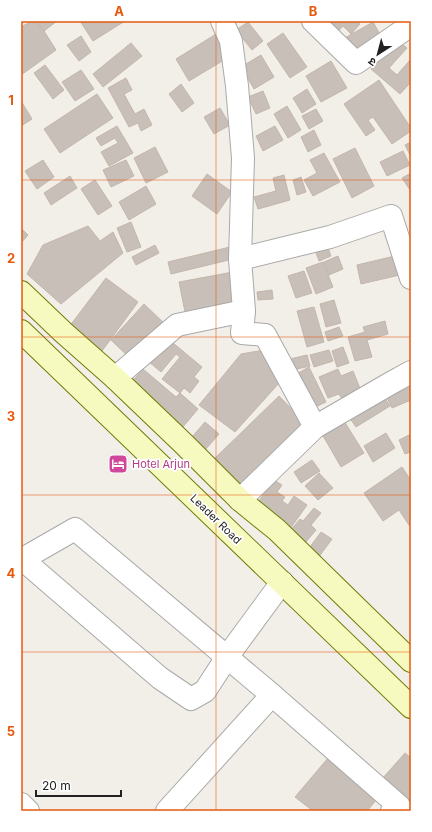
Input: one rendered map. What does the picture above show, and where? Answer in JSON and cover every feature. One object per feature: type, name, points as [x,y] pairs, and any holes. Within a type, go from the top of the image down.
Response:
[{"type":"main road","points":[[21,292],[64,333],[115,378],[240,500],[277,530],[411,661]]},
{"type":"main road","name":"Leader Road","points":[[21,331],[411,707]]},
{"type":"street","points":[[222,21],[231,41],[237,86],[243,158],[240,259],[244,311],[242,333],[265,335],[315,427]]},
{"type":"street","points":[[313,21],[356,63],[411,25]]},
{"type":"street","points":[[240,259],[330,237],[391,216],[411,278]]},
{"type":"street","points":[[115,378],[177,325],[244,311]]},
{"type":"street","points":[[240,500],[315,427],[411,372]]},
{"type":"street","points":[[282,582],[227,657],[205,691],[191,698],[160,678],[21,560],[75,529],[227,657],[272,695],[399,806],[392,811]]},
{"type":"street","points":[[167,811],[272,695]]},
{"type":"street","points":[[21,804],[28,811]]},
{"type":"building","points":[[32,21],[36,21],[56,50],[21,75],[21,27]]},
{"type":"building","points":[[36,21],[57,21],[44,31]]},
{"type":"building","points":[[80,21],[125,21],[93,41]]},
{"type":"building","points":[[318,21],[356,21],[360,24],[351,34],[343,26],[334,36]]},
{"type":"building","points":[[248,22],[263,41],[252,50],[236,30]]},
{"type":"building","points":[[373,22],[382,38],[352,55],[343,39]]},
{"type":"building","points":[[283,33],[307,67],[290,78],[267,44]]},
{"type":"building","points":[[216,34],[229,57],[189,81],[176,59]]},
{"type":"building","points":[[81,36],[91,52],[79,61],[67,45]]},
{"type":"building","points":[[397,40],[407,48],[389,68],[397,75],[411,59],[411,82],[400,94],[371,69]]},
{"type":"building","points":[[131,43],[142,56],[103,87],[93,74]]},
{"type":"building","points":[[261,55],[274,77],[254,89],[241,67]]},
{"type":"building","points":[[331,61],[347,88],[321,102],[306,76]]},
{"type":"building","points":[[45,65],[64,90],[53,99],[34,73]]},
{"type":"building","points":[[81,70],[94,89],[75,101],[62,82]]},
{"type":"building","points":[[126,78],[132,90],[124,94],[135,114],[144,109],[152,125],[141,131],[138,123],[129,127],[108,88]]},
{"type":"building","points":[[379,80],[411,128],[411,131],[392,144],[373,117],[368,120],[375,130],[366,136],[344,104]]},
{"type":"building","points":[[181,84],[194,103],[182,112],[169,94]]},
{"type":"building","points":[[307,89],[316,104],[302,113],[293,98]]},
{"type":"building","points":[[263,91],[270,108],[256,114],[248,97]]},
{"type":"building","points":[[97,94],[113,118],[60,153],[44,129]]},
{"type":"building","points":[[21,101],[32,119],[21,126]]},
{"type":"building","points":[[287,106],[301,130],[288,138],[274,114]]},
{"type":"building","points":[[220,108],[230,125],[214,134],[204,117]]},
{"type":"building","points":[[316,109],[323,121],[309,129],[302,116]]},
{"type":"building","points":[[117,126],[133,153],[109,166],[101,152],[118,143],[115,138],[101,146],[96,138]]},
{"type":"building","points":[[275,126],[283,140],[263,151],[256,136]]},
{"type":"building","points":[[314,130],[321,145],[308,152],[301,137]]},
{"type":"building","points":[[411,142],[411,157],[405,145]]},
{"type":"building","points":[[155,147],[168,172],[146,183],[134,158]]},
{"type":"building","points":[[355,148],[374,186],[352,198],[333,159]]},
{"type":"building","points":[[403,151],[410,165],[387,176],[380,162]]},
{"type":"building","points":[[324,153],[340,182],[313,196],[304,180],[317,173],[310,160]]},
{"type":"building","points":[[43,160],[54,177],[37,189],[25,171]]},
{"type":"building","points":[[126,160],[134,176],[111,187],[103,170]]},
{"type":"building","points":[[411,173],[411,189],[410,190],[402,178]]},
{"type":"building","points":[[207,174],[232,192],[217,214],[192,196]]},
{"type":"building","points":[[284,175],[290,200],[258,209],[254,197],[276,191],[273,178]]},
{"type":"building","points":[[70,176],[77,188],[51,205],[44,193]]},
{"type":"building","points":[[301,177],[306,192],[297,195],[293,180]]},
{"type":"building","points":[[95,180],[112,206],[98,215],[81,189]]},
{"type":"building","points":[[146,186],[156,204],[129,220],[119,202]]},
{"type":"building","points":[[131,222],[141,247],[127,252],[117,228]]},
{"type":"building","points":[[88,226],[100,241],[113,232],[123,253],[61,304],[27,274],[43,245]]},
{"type":"building","points":[[21,228],[28,235],[21,243]]},
{"type":"building","points":[[155,245],[159,253],[136,265],[132,257]]},
{"type":"building","points":[[327,245],[331,256],[319,261],[315,250]]},
{"type":"building","points":[[234,246],[237,258],[171,274],[168,262]]},
{"type":"building","points":[[399,255],[404,274],[361,284],[357,265]]},
{"type":"building","points":[[338,256],[343,269],[329,275],[324,262]]},
{"type":"building","points":[[323,262],[333,287],[316,294],[306,268]]},
{"type":"building","points":[[304,271],[312,293],[296,298],[288,276]]},
{"type":"building","points":[[233,272],[240,304],[186,317],[179,282]]},
{"type":"building","points":[[106,278],[138,302],[102,351],[69,327]]},
{"type":"building","points":[[272,290],[273,299],[258,300],[257,292]]},
{"type":"building","points":[[334,300],[341,323],[326,327],[320,304]]},
{"type":"building","points":[[144,304],[167,326],[133,361],[111,340]]},
{"type":"building","points":[[314,307],[324,342],[307,347],[297,311]]},
{"type":"building","points":[[385,321],[388,334],[367,340],[372,357],[355,361],[348,337],[365,332],[363,327]]},
{"type":"building","points":[[339,327],[343,336],[328,341],[325,332]]},
{"type":"building","points":[[167,338],[202,367],[194,377],[199,381],[190,393],[184,388],[180,393],[162,379],[180,357],[176,354],[161,372],[148,361]]},
{"type":"building","points":[[343,347],[349,363],[337,367],[332,351]]},
{"type":"building","points":[[270,349],[280,382],[235,432],[199,405],[241,354]]},
{"type":"building","points":[[329,350],[333,361],[314,367],[310,355]]},
{"type":"building","points":[[307,355],[310,366],[293,370],[290,359]]},
{"type":"building","points":[[309,367],[326,402],[309,410],[293,376]]},
{"type":"building","points":[[143,369],[176,397],[180,393],[198,409],[182,428],[129,385]]},
{"type":"building","points":[[338,369],[341,376],[353,371],[361,391],[342,399],[339,394],[328,398],[319,377]]},
{"type":"building","points":[[411,382],[411,400],[392,408],[385,393]]},
{"type":"building","points":[[382,393],[390,406],[356,427],[347,414]]},
{"type":"building","points":[[279,396],[307,425],[240,489],[212,461]]},
{"type":"building","points":[[344,421],[364,453],[341,467],[322,434]]},
{"type":"building","points":[[205,422],[219,434],[205,450],[191,438]]},
{"type":"building","points":[[386,433],[395,448],[373,462],[364,446]]},
{"type":"building","points":[[411,434],[411,452],[405,454],[399,440]]},
{"type":"building","points":[[312,460],[320,471],[301,483],[294,472]]},
{"type":"building","points":[[402,467],[410,479],[411,478],[411,528],[399,510],[383,521],[364,493]]},
{"type":"building","points":[[319,473],[333,488],[318,500],[305,486]]},
{"type":"building","points":[[274,480],[282,485],[277,492],[285,497],[282,501],[288,505],[294,496],[307,505],[290,529],[256,505]]},
{"type":"building","points":[[314,508],[321,513],[311,525],[316,530],[305,543],[290,531],[300,519],[303,521]]},
{"type":"building","points":[[321,532],[332,539],[318,558],[307,551]]},
{"type":"building","points":[[405,753],[411,758],[411,804],[382,779]]},
{"type":"building","points":[[328,758],[377,799],[367,811],[313,811],[295,797]]},
{"type":"place","name":"Hotel Arjun","points":[[118,464]]}]
